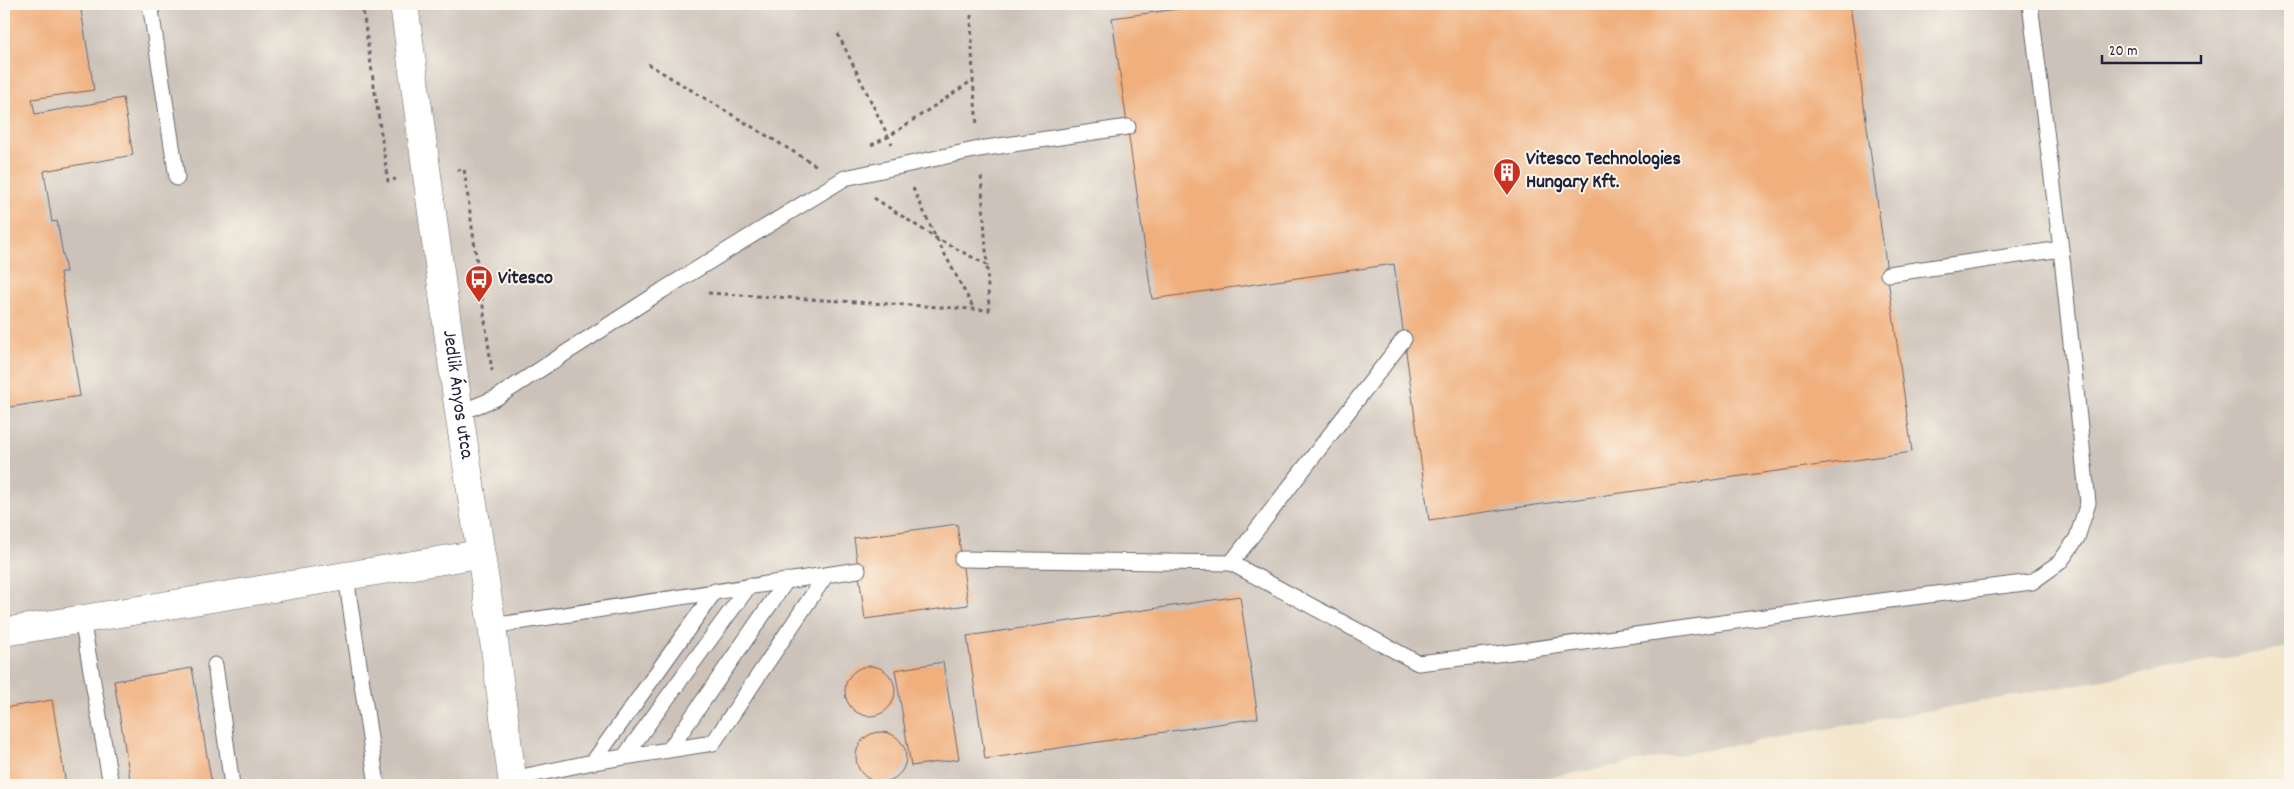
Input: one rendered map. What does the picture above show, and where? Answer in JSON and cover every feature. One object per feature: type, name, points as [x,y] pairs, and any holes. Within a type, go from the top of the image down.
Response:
[{"type":"street","name":"Jedlik Ányos utca","points":[[404,4],[459,413],[492,626],[513,782]]},
{"type":"street","points":[[4,632],[480,554]]},
{"type":"lane","points":[[150,4],[177,178]]},
{"type":"lane","points":[[962,559],[1231,563],[1418,663],[1514,652],[2032,582],[2060,562],[2066,554],[2077,538],[2088,503],[2061,249],[2030,4]]},
{"type":"lane","points":[[459,413],[496,398],[663,290],[845,178],[979,149],[1128,127]]},
{"type":"lane","points":[[1888,274],[2061,249]]},
{"type":"lane","points":[[1231,563],[1404,339]]},
{"type":"lane","points":[[492,626],[858,570]]},
{"type":"lane","points":[[513,782],[594,762],[712,743],[826,575]]},
{"type":"lane","points":[[346,577],[377,785]]},
{"type":"lane","points":[[669,750],[787,580]]},
{"type":"lane","points":[[624,757],[749,586]]},
{"type":"lane","points":[[594,762],[715,591]]},
{"type":"lane","points":[[82,619],[111,785]]},
{"type":"lane","points":[[215,665],[232,785]]},
{"type":"path","points":[[863,149],[888,137],[973,80]]},
{"type":"path","points":[[663,290],[989,310],[987,265]]},
{"type":"shaded area","points":[[4,4],[2290,4],[2290,647],[1507,785],[4,785]]},
{"type":"building","points":[[4,4],[80,4],[94,90],[32,99],[35,114],[123,98],[133,155],[44,171],[52,222],[57,221],[66,272],[60,272],[80,396],[4,408]]},
{"type":"building","name":"Vitesco Technologies Hungary Kft.","points":[[1215,4],[1850,4],[1912,452],[1429,520],[1394,264],[1152,299],[1112,18]]},
{"type":"building","points":[[957,524],[968,605],[865,619],[854,538]]},
{"type":"building","points":[[1240,596],[1258,718],[985,759],[967,636]]},
{"type":"building","points":[[943,662],[959,759],[911,766],[895,670]]},
{"type":"building","points":[[865,666],[875,666],[888,673],[895,686],[895,696],[888,709],[875,716],[865,716],[856,712],[849,705],[845,696],[845,686],[849,677],[856,670]]},
{"type":"building","points":[[192,668],[212,785],[131,785],[114,681]]},
{"type":"building","points":[[52,700],[66,785],[4,785],[4,708]]},
{"type":"building","points":[[876,732],[886,732],[899,739],[906,752],[906,762],[899,775],[886,782],[876,782],[867,778],[860,771],[856,762],[856,752],[860,743],[867,736]]},
{"type":"place","name":"Vitesco Technologies Hungary Kft.","points":[[1507,196]]},
{"type":"place","name":"Vitesco","points":[[479,303]]}]
